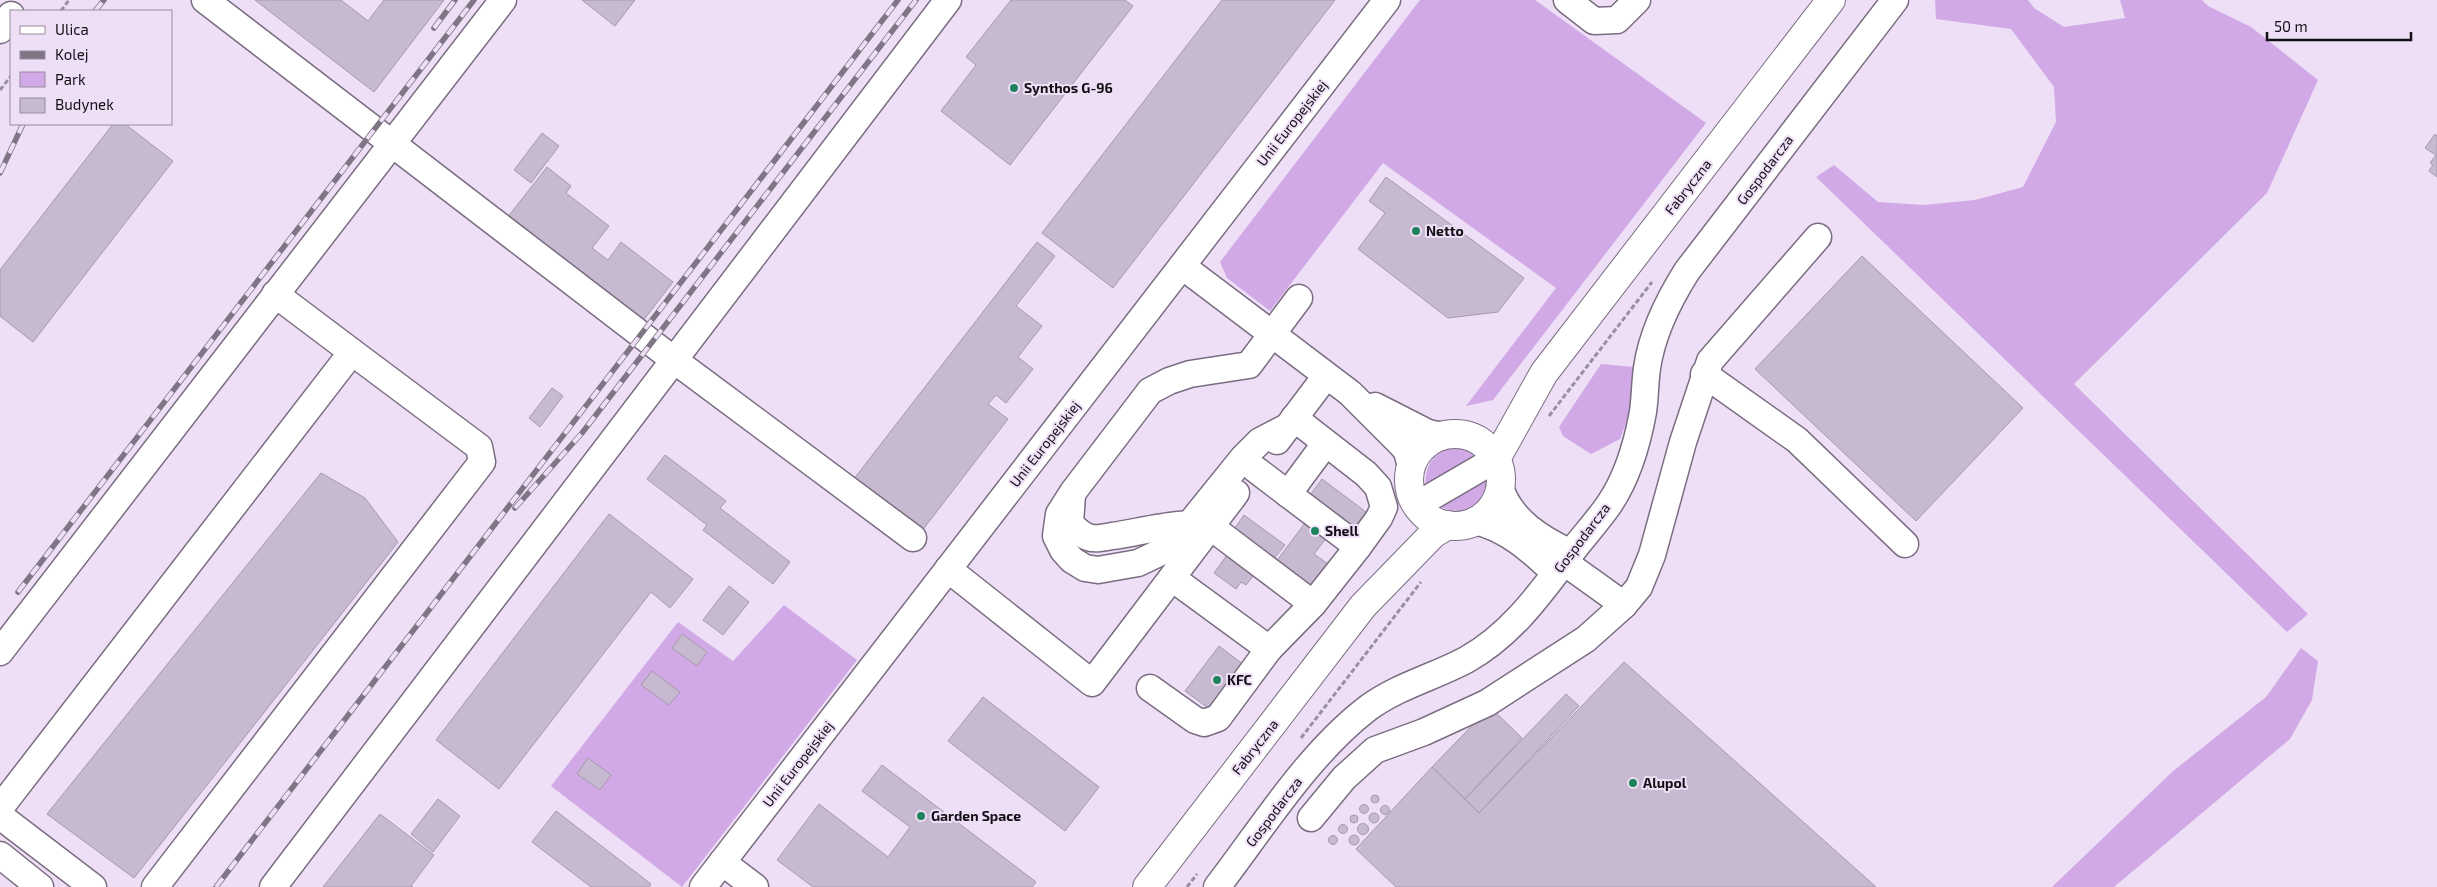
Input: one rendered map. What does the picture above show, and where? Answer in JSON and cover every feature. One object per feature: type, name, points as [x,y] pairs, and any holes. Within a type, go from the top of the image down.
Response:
[{"type":"main road","name":"Fabryczna","points":[[1496,459],[1544,373],[1831,0]]},
{"type":"main road","name":"Fabryczna","points":[[1472,437],[1491,424],[1544,373]]},
{"type":"main road","points":[[1458,434],[1472,437],[1488,448],[1496,459],[1500,471],[1500,487],[1492,507],[1475,521],[1458,526],[1448,525],[1429,517],[1417,505],[1410,485],[1411,467],[1423,448],[1443,436],[1458,434]]},
{"type":"main road","name":"Fabryczna","points":[[1147,887],[1363,606],[1405,538],[1417,505]]},
{"type":"main road","name":"Fabryczna","points":[[1363,606],[1433,534],[1448,525]]},
{"type":"street","points":[[15,10],[23,0]]},
{"type":"street","points":[[205,0],[674,360],[913,538]]},
{"type":"street","points":[[0,652],[503,0]]},
{"type":"street","points":[[273,887],[948,0]]},
{"type":"street","name":"Unii Europejskiej","points":[[704,887],[1387,0]]},
{"type":"street","points":[[1567,0],[1594,21],[1617,20],[1637,0]]},
{"type":"street","name":"Gospodarcza","points":[[1217,887],[1308,767],[1343,729],[1369,708],[1394,692],[1466,660],[1504,634],[1532,604],[1609,505],[1632,459],[1643,411],[1647,367],[1657,329],[1671,296],[1687,272],[1895,0]]},
{"type":"street","points":[[0,30],[10,16]]},
{"type":"street","points":[[1311,818],[1344,778],[1375,750],[1424,732],[1487,703],[1586,639],[1624,605],[1639,587],[1652,556],[1683,442],[1704,374],[1710,361],[1818,237]]},
{"type":"street","points":[[1182,266],[1350,393],[1414,427],[1428,433],[1443,436]]},
{"type":"street","points":[[155,887],[482,462],[479,447],[275,294]]},
{"type":"street","points":[[1299,298],[1249,365],[1190,374],[1169,381],[1150,391],[1073,492],[1059,514],[1056,536],[1062,550],[1072,560],[1085,568],[1098,570],[1138,563],[1169,546],[1200,525],[1255,469],[1326,376]]},
{"type":"street","points":[[0,808],[352,352]]},
{"type":"street","points":[[1704,374],[1797,440],[1905,544]]},
{"type":"street","points":[[1350,393],[1407,451],[1411,467]]},
{"type":"street","points":[[948,569],[1092,682],[1172,578],[1200,525],[1254,446],[1290,423]]},
{"type":"street","points":[[1150,688],[1196,720],[1204,723],[1218,718],[1270,648],[1313,604],[1379,518],[1384,507],[1383,498],[1370,478],[1325,444],[1290,423]]},
{"type":"street","points":[[1288,494],[1325,444]]},
{"type":"street","points":[[1417,505],[1496,459]]},
{"type":"street","points":[[1255,469],[1358,547]]},
{"type":"street","points":[[1500,487],[1505,502],[1513,513],[1545,539],[1563,563]]},
{"type":"street","points":[[1475,521],[1502,530],[1533,552],[1563,563],[1624,605]]},
{"type":"street","points":[[1200,525],[1313,604]]},
{"type":"street","points":[[1172,578],[1270,648]]},
{"type":"street","points":[[0,816],[93,887]]},
{"type":"street","points":[[0,856],[40,887]]},
{"type":"street","points":[[722,862],[755,887]]},
{"type":"path","points":[[0,90],[10,77]]},
{"type":"green space","points":[[1420,0],[1535,0],[1706,123],[1493,400],[1466,406],[1556,288],[1383,163],[1270,311],[1227,278],[1220,262]]},
{"type":"green space","points":[[1935,0],[2028,0],[2034,8],[2064,27],[2125,18],[2120,0],[2202,0],[2208,6],[2251,27],[2318,80],[2267,193],[2074,384],[2308,614],[2287,632],[1816,177],[1834,165],[1878,202],[1924,205],[1975,200],[2023,187],[2056,122],[2054,87],[2011,29],[1936,19]]},
{"type":"green space","points":[[1601,364],[1633,367],[1638,391],[1620,439],[1591,454],[1563,436],[1559,427]]},
{"type":"green space","points":[[1457,447],[1469,449],[1478,457],[1426,490],[1426,474],[1431,461],[1442,452]]},
{"type":"green space","points":[[1488,476],[1483,494],[1472,506],[1457,511],[1439,506]]},
{"type":"green space","points":[[784,605],[857,660],[682,887],[551,786],[678,622],[733,661]]},
{"type":"green space","points":[[2301,648],[2318,661],[2312,700],[2290,739],[2114,887],[2052,887],[2172,772],[2266,697]]},
{"type":"building","points":[[255,0],[341,0],[368,21],[384,0],[444,0],[374,92]]},
{"type":"building","points":[[582,0],[635,0],[615,26]]},
{"type":"building","name":"Synthos G-96","points":[[1011,0],[1125,0],[1133,6],[1010,165],[941,111],[976,65],[966,57]]},
{"type":"building","points":[[1222,0],[1335,0],[1113,288],[1042,233]]},
{"type":"building","points":[[112,125],[126,125],[173,161],[33,342],[0,316],[0,270]]},
{"type":"building","points":[[542,133],[559,146],[531,183],[514,170]]},
{"type":"building","points":[[2435,134],[2437,136],[2437,177],[2429,171],[2433,165],[2430,163],[2436,155],[2425,148]]},
{"type":"building","points":[[547,167],[571,186],[566,193],[609,226],[592,248],[608,260],[621,242],[673,282],[642,322],[507,218]]},
{"type":"building","name":"Netto","points":[[1386,177],[1524,278],[1498,312],[1448,318],[1358,249],[1385,213],[1369,201]]},
{"type":"building","points":[[1037,242],[1055,256],[1016,306],[1042,326],[1018,357],[1033,369],[1006,403],[996,395],[988,404],[1008,419],[918,536],[850,484]]},
{"type":"building","points":[[1862,256],[2023,408],[1916,521],[1755,369]]},
{"type":"building","points":[[552,388],[563,396],[540,427],[529,418]]},
{"type":"building","points":[[665,455],[726,501],[720,508],[790,562],[773,584],[703,530],[707,525],[647,479]]},
{"type":"building","points":[[321,473],[365,498],[398,542],[134,878],[47,814]]},
{"type":"building","name":"Shell","points":[[1322,479],[1374,518],[1358,538],[1338,523],[1314,554],[1335,569],[1317,593],[1275,563],[1317,507],[1307,499]]},
{"type":"building","points":[[609,514],[693,579],[670,608],[651,592],[499,789],[436,740]]},
{"type":"building","points":[[1244,515],[1285,545],[1272,561],[1233,531]]},
{"type":"building","points":[[1227,555],[1254,575],[1246,585],[1241,582],[1236,589],[1214,573]]},
{"type":"building","points":[[729,586],[749,602],[723,635],[703,620]]},
{"type":"building","points":[[682,634],[707,652],[697,666],[672,648]]},
{"type":"building","name":"KFC","points":[[1219,646],[1248,668],[1224,701],[1217,696],[1208,708],[1185,691]]},
{"type":"building","name":"Alupol","points":[[1624,662],[1876,887],[1396,887],[1356,849],[1432,767],[1479,813]]},
{"type":"building","points":[[652,671],[680,692],[669,705],[641,685]]},
{"type":"building","points":[[1566,694],[1579,706],[1479,813],[1465,799]]},
{"type":"building","points":[[983,697],[1099,787],[1065,831],[948,741]]},
{"type":"building","points":[[1490,707],[1522,738],[1465,799],[1432,767]]},
{"type":"building","points":[[588,758],[611,775],[600,790],[577,774]]},
{"type":"building","name":"Garden Space","points":[[882,765],[1036,882],[1032,887],[813,887],[777,860],[819,804],[888,857],[910,827],[862,791]]},
{"type":"building","points":[[1375,795],[1379,799],[1375,803],[1371,799]]},
{"type":"building","points":[[438,799],[460,816],[433,852],[411,834]]},
{"type":"building","points":[[1364,804],[1369,809],[1364,814],[1359,809]]},
{"type":"building","points":[[1385,805],[1390,810],[1385,815],[1380,810]]},
{"type":"building","points":[[556,811],[651,884],[649,887],[591,887],[532,842]]},
{"type":"building","points":[[1372,813],[1376,813],[1379,818],[1378,822],[1372,823],[1369,820],[1369,816]]},
{"type":"building","points":[[380,814],[434,855],[411,886],[413,887],[323,887]]},
{"type":"building","points":[[1354,815],[1358,819],[1354,823],[1350,819]]},
{"type":"building","points":[[1343,824],[1348,829],[1343,834],[1338,829]]},
{"type":"building","points":[[1361,824],[1365,824],[1368,829],[1367,833],[1361,834],[1358,831],[1358,827]]},
{"type":"building","points":[[1352,835],[1356,835],[1359,840],[1356,845],[1352,845],[1349,842],[1349,838]]},
{"type":"building","points":[[1333,836],[1337,840],[1333,844],[1329,840]]},
{"type":"railway","points":[[96,10],[104,0]]},
{"type":"railway","points":[[434,28],[455,0]]},
{"type":"railway","points":[[18,592],[474,0]]},
{"type":"railway","points":[[216,887],[898,0]]},
{"type":"railway","points":[[515,508],[582,433],[916,0]]},
{"type":"railway","points":[[0,173],[23,125]]},
{"type":"place","name":"Synthos G-96","points":[[1014,88]]},
{"type":"place","name":"Netto","points":[[1416,231]]},
{"type":"place","name":"Shell","points":[[1315,531]]},
{"type":"place","name":"KFC","points":[[1217,680]]},
{"type":"place","name":"Alupol","points":[[1633,783]]},
{"type":"place","name":"Garden Space","points":[[921,816]]}]
